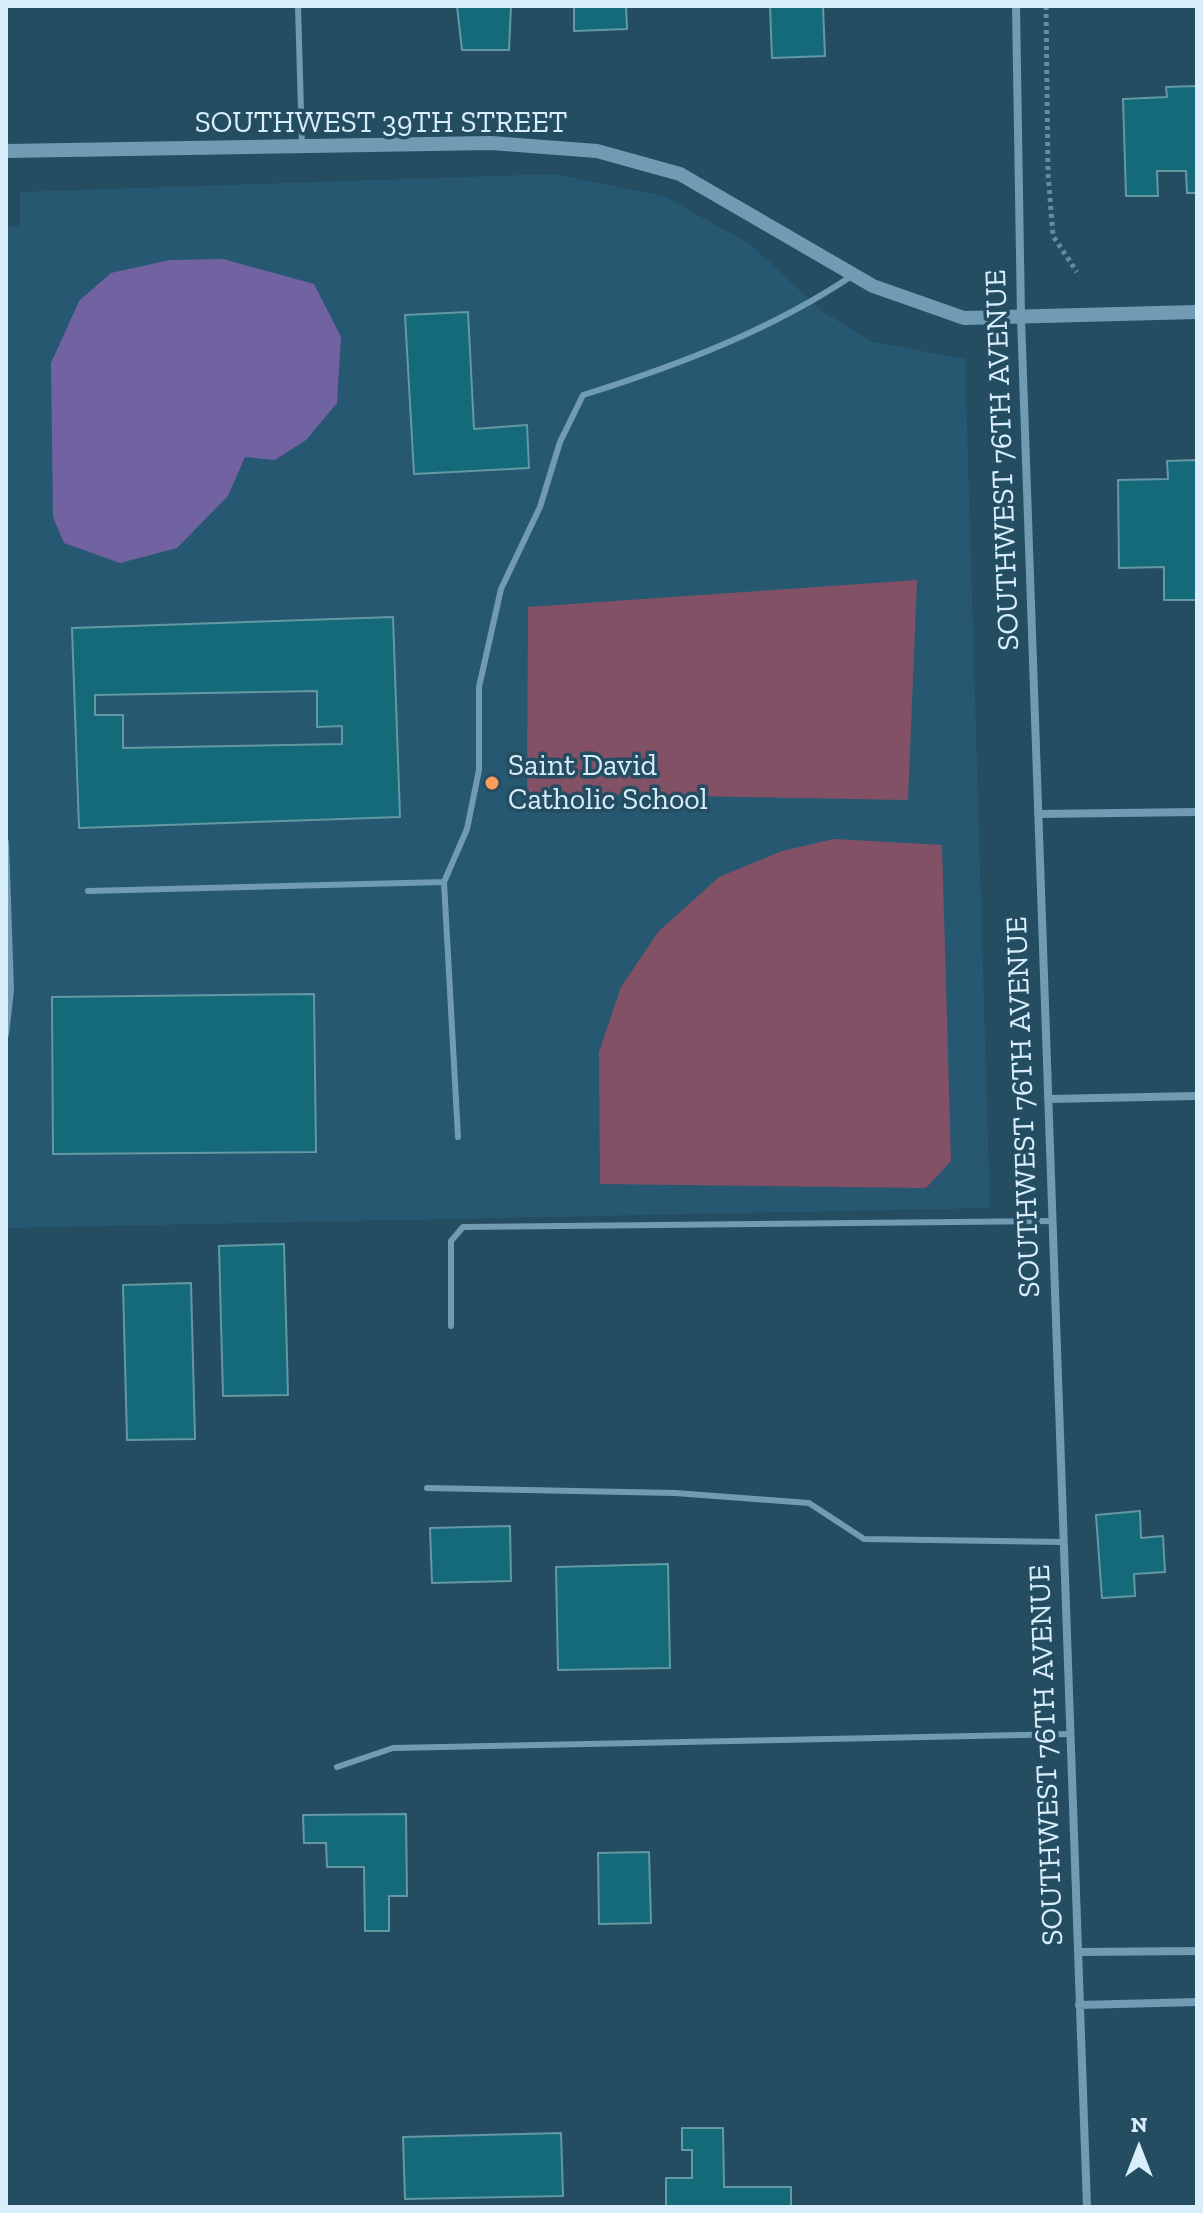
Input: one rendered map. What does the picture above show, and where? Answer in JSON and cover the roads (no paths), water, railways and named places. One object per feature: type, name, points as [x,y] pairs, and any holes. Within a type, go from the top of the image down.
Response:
[{"type":"street","name":"SOUTHWEST 76TH AVENUE","points":[[1016,6],[1021,318],[1087,2207]]},
{"type":"street","name":"SOUTHWEST 39TH STREET","points":[[6,151],[491,143],[597,151],[680,174],[873,286],[964,318],[1197,312]]},
{"type":"street","points":[[1038,814],[1197,812]]},
{"type":"street","points":[[1048,1099],[1197,1096]]},
{"type":"street","points":[[1078,1952],[1197,1951]]},
{"type":"street","points":[[1079,2005],[1197,2002]]},
{"type":"lane","points":[[298,6],[302,146]]},
{"type":"lane","points":[[458,1137],[444,882],[467,829],[479,770],[479,687],[501,589],[540,507],[560,442],[583,395],[652,373],[813,302],[853,275]]},
{"type":"lane","points":[[6,842],[11,990],[6,1035]]},
{"type":"lane","points":[[88,891],[444,882]]},
{"type":"lane","points":[[451,1326],[451,1241],[463,1227],[1052,1221]]},
{"type":"lane","points":[[427,1488],[675,1493],[809,1503],[864,1539],[1063,1542]]},
{"type":"lane","points":[[337,1767],[393,1748],[1070,1734]]},
{"type":"place","name":"Saint David Catholic School","points":[[492,783]]}]
